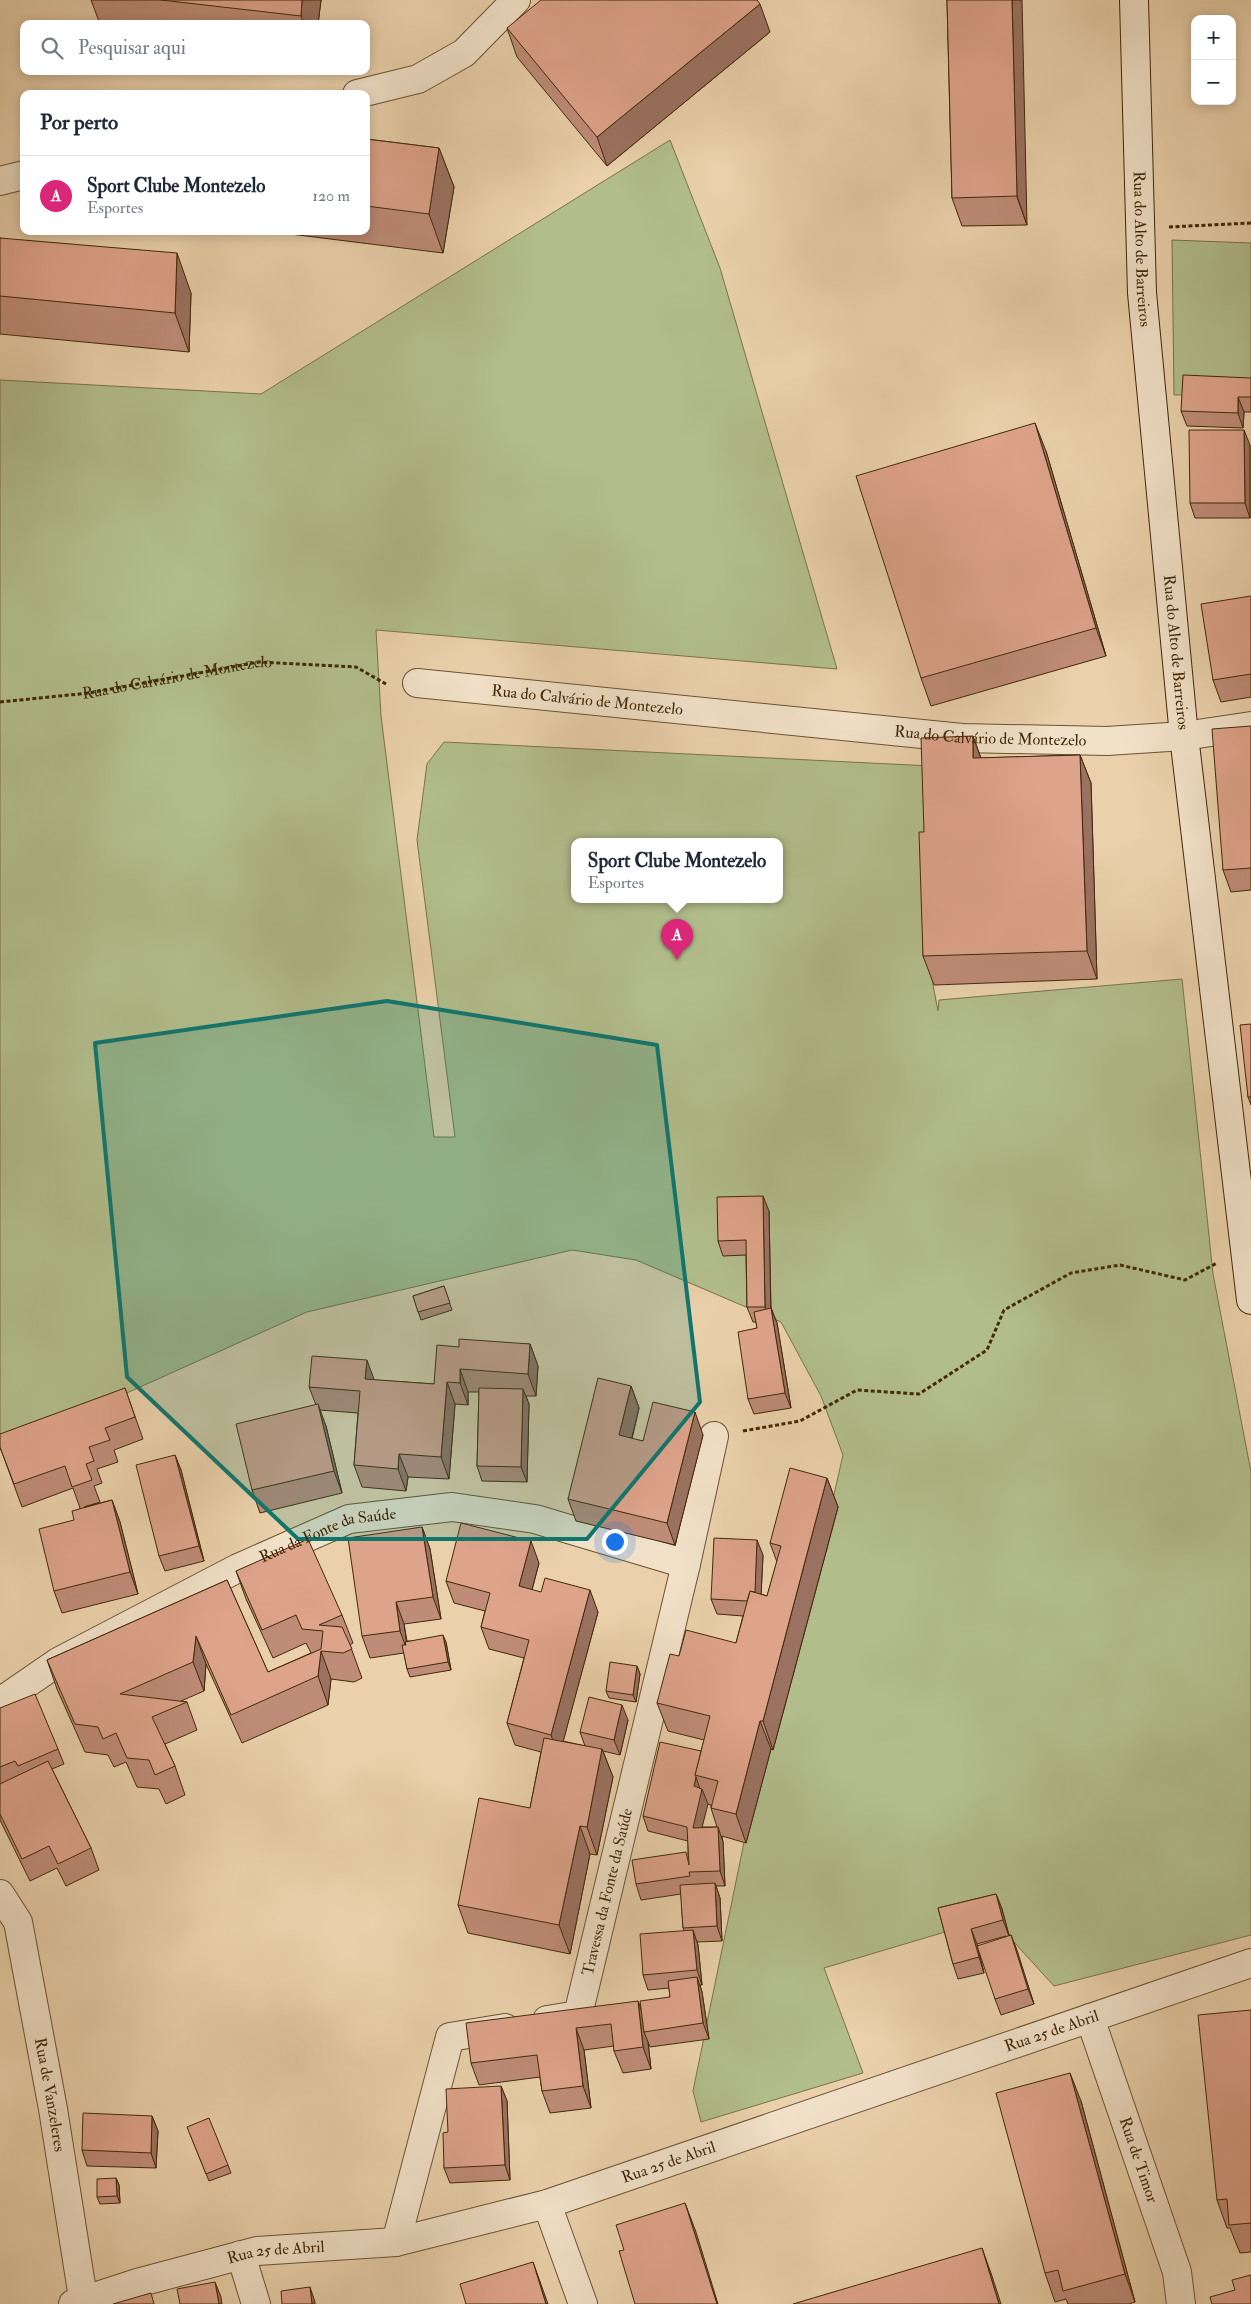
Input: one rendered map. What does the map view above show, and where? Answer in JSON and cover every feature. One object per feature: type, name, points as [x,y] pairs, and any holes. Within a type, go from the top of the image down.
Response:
[{"type":"street","points":[[370,91],[418,79],[464,53],[516,0]]},
{"type":"street","name":"Rua do Alto de Barreiros","points":[[1134,0],[1142,293],[1184,736],[1251,1300]]},
{"type":"street","points":[[0,181],[20,176]]},
{"type":"street","name":"Rua do Calvário de Montezelo","points":[[417,683],[962,738],[1107,741],[1184,736],[1251,726]]},
{"type":"street","name":"Travessa da Fonte da Saúde","points":[[396,2242],[450,2038],[578,2015],[686,1564],[714,1436]]},
{"type":"street","name":"Rua da Fonte da Saúde","points":[[0,1702],[67,1657],[238,1568],[349,1519],[452,1506],[535,1519],[686,1564]]},
{"type":"street","name":"Rua de Vanzeleres","points":[[0,1894],[18,1922],[53,2109],[80,2303]]},
{"type":"street","name":"Rua 25 de Abril","points":[[80,2303],[257,2251],[396,2242],[547,2204],[1251,1963]]},
{"type":"street","name":"Rua de Timor","points":[[1090,2018],[1176,2272],[1181,2304]]},
{"type":"street","points":[[547,2204],[583,2304]]},
{"type":"street","points":[[241,2255],[256,2304]]},
{"type":"path","points":[[1140,228],[1251,223]]},
{"type":"path","name":"Rua do Calvário de Montezelo","points":[[0,702],[89,693],[259,662],[356,666],[394,688],[417,683]]},
{"type":"path","points":[[714,1436],[800,1422],[857,1390],[920,1394],[987,1350],[1004,1310],[1071,1273],[1120,1265],[1185,1280],[1209,1266],[1245,1252]]},
{"type":"highlighted area","points":[[387,1001],[657,1045],[700,1402],[587,1539],[298,1539],[127,1377],[95,1043]]},
{"type":"green space","points":[[670,140],[720,268],[837,669],[376,630],[381,716],[434,1137],[455,1137],[417,840],[427,764],[444,742],[931,766],[933,985],[938,1011],[939,1000],[1182,979],[1213,1274],[1251,1472],[1251,1935],[1054,1986],[992,1918],[824,1968],[863,2073],[701,2122],[693,2091],[763,1750],[824,1538],[843,1455],[821,1396],[781,1322],[636,1260],[572,1250],[307,1312],[0,1450],[0,380],[261,394]]},
{"type":"green space","points":[[1172,240],[1251,243],[1251,394],[1174,395]]},
{"type":"building","points":[[161,0],[302,0],[301,16]]},
{"type":"building","points":[[541,0],[757,0],[760,4],[597,137],[507,28]]},
{"type":"building","points":[[947,0],[1012,0],[1017,196],[952,198]]},
{"type":"building","points":[[370,139],[439,148],[429,214],[370,207]]},
{"type":"building","points":[[0,238],[177,253],[175,313],[0,296]]},
{"type":"building","points":[[1183,375],[1251,378],[1251,397],[1238,397],[1238,413],[1181,411]]},
{"type":"building","points":[[1035,423],[1096,628],[921,678],[856,476]]},
{"type":"building","points":[[1189,430],[1244,430],[1245,503],[1190,503]]},
{"type":"building","points":[[1251,596],[1251,674],[1213,680],[1201,604]]},
{"type":"building","points":[[1251,726],[1251,868],[1223,870],[1212,729]]},
{"type":"building","points":[[973,736],[973,758],[1080,755],[1087,951],[923,956],[919,832],[924,832],[921,738]]},
{"type":"building","points":[[1251,1024],[1251,1097],[1248,1097],[1240,1025]]},
{"type":"building","points":[[763,1196],[765,1307],[747,1307],[746,1240],[718,1241],[717,1197]]},
{"type":"building","points":[[444,1286],[450,1303],[418,1312],[413,1296]]},
{"type":"building","points":[[771,1308],[785,1393],[748,1399],[738,1332],[757,1328],[754,1312]]},
{"type":"building","points":[[459,1339],[530,1344],[528,1374],[460,1369],[460,1383],[447,1382],[441,1457],[399,1454],[398,1469],[354,1465],[360,1391],[309,1387],[312,1356],[367,1360],[365,1379],[434,1384],[437,1345],[459,1347]]},
{"type":"building","points":[[598,1378],[631,1386],[619,1435],[643,1441],[653,1402],[695,1412],[667,1523],[568,1499]]},
{"type":"building","points":[[125,1388],[135,1417],[105,1428],[110,1440],[89,1447],[94,1461],[86,1464],[92,1480],[72,1487],[65,1466],[14,1484],[0,1447],[0,1434]]},
{"type":"building","points":[[479,1388],[523,1389],[521,1467],[477,1466]]},
{"type":"building","points":[[318,1404],[334,1471],[252,1490],[236,1424]]},
{"type":"building","points":[[175,1455],[199,1546],[159,1556],[136,1465]]},
{"type":"building","points":[[790,1468],[827,1478],[763,1721],[760,1721],[736,1814],[711,1808],[718,1781],[695,1775],[710,1716],[657,1703],[670,1654],[679,1656],[686,1630],[736,1643],[750,1591],[767,1596],[781,1546],[770,1543]]},
{"type":"building","points":[[112,1500],[130,1572],[54,1591],[39,1529],[74,1520],[72,1511]]},
{"type":"building","points":[[461,1523],[531,1541],[519,1586],[541,1592],[545,1578],[590,1590],[551,1735],[507,1723],[529,1640],[481,1627],[490,1593],[446,1581]]},
{"type":"building","points":[[422,1527],[433,1597],[396,1602],[400,1631],[362,1636],[348,1538]]},
{"type":"building","points":[[714,1538],[757,1540],[755,1592],[750,1591],[747,1601],[711,1599]]},
{"type":"building","points":[[308,1539],[342,1615],[319,1625],[342,1627],[352,1649],[343,1653],[321,1651],[318,1676],[231,1715],[196,1636],[193,1662],[120,1694],[187,1702],[152,1717],[175,1766],[155,1775],[149,1760],[127,1758],[116,1733],[103,1739],[98,1727],[75,1724],[47,1660],[227,1580],[268,1672],[321,1649],[323,1631],[302,1629],[296,1615],[262,1630],[236,1571]]},
{"type":"building","points":[[443,1635],[448,1662],[407,1669],[402,1645],[406,1645],[405,1642]]},
{"type":"building","points":[[610,1662],[637,1666],[633,1695],[606,1691]]},
{"type":"building","points":[[35,1694],[58,1749],[18,1766],[15,1761],[0,1767],[0,1708]]},
{"type":"building","points":[[589,1697],[622,1705],[614,1740],[580,1732]]},
{"type":"building","points":[[544,1738],[602,1749],[587,1827],[580,1826],[559,1925],[458,1905],[479,1798],[530,1808]]},
{"type":"building","points":[[660,1742],[701,1751],[694,1786],[702,1789],[693,1828],[718,1827],[720,1871],[689,1872],[690,1876],[636,1884],[632,1860],[686,1852],[689,1865],[687,1827],[643,1816]]},
{"type":"building","points":[[48,1761],[91,1848],[58,1864],[49,1846],[22,1859],[0,1814],[0,1784]]},
{"type":"building","points":[[715,1883],[717,1926],[683,1928],[680,1885]]},
{"type":"building","points":[[996,1894],[1003,1920],[971,1929],[979,1957],[953,1964],[938,1908]]},
{"type":"building","points":[[693,1930],[697,1970],[643,1975],[640,1934]]},
{"type":"building","points":[[1011,1935],[1028,1989],[995,1999],[977,1946]]},
{"type":"building","points":[[697,1977],[703,2023],[644,2032],[640,2001],[670,1997],[668,1981]]},
{"type":"building","points":[[638,2001],[643,2047],[614,2051],[611,2024],[576,2028],[583,2086],[542,2091],[537,2055],[471,2063],[466,2023]]},
{"type":"building","points":[[1251,2010],[1251,2223],[1229,2225],[1227,2199],[1217,2200],[1198,2015]]},
{"type":"building","points":[[1070,2073],[1125,2274],[1063,2291],[1058,2270],[1045,2273],[996,2093]]},
{"type":"building","points":[[501,2086],[505,2165],[444,2168],[443,2133],[448,2132],[446,2089]]},
{"type":"building","points":[[83,2113],[152,2116],[151,2153],[82,2150]]},
{"type":"building","points":[[209,2118],[228,2165],[206,2174],[187,2127]]},
{"type":"building","points":[[116,2178],[117,2196],[97,2197],[97,2179]]},
{"type":"building","points":[[685,2203],[717,2304],[635,2304],[619,2251],[624,2250],[616,2225]]},
{"type":"building","points":[[982,2248],[999,2304],[793,2304]]},
{"type":"building","points":[[533,2262],[546,2304],[466,2304],[460,2284]]},
{"type":"building","points":[[1251,2275],[1251,2304],[1212,2304],[1210,2297],[1235,2290],[1232,2280]]},
{"type":"building","points":[[215,2282],[219,2304],[180,2304],[177,2289]]},
{"type":"building","points":[[310,2287],[312,2304],[282,2304],[281,2291]]},
{"type":"building","points":[[151,2293],[154,2304],[113,2304]]},
{"type":"place","name":"Sport Clube Montezelo","points":[[677,960]]}]
